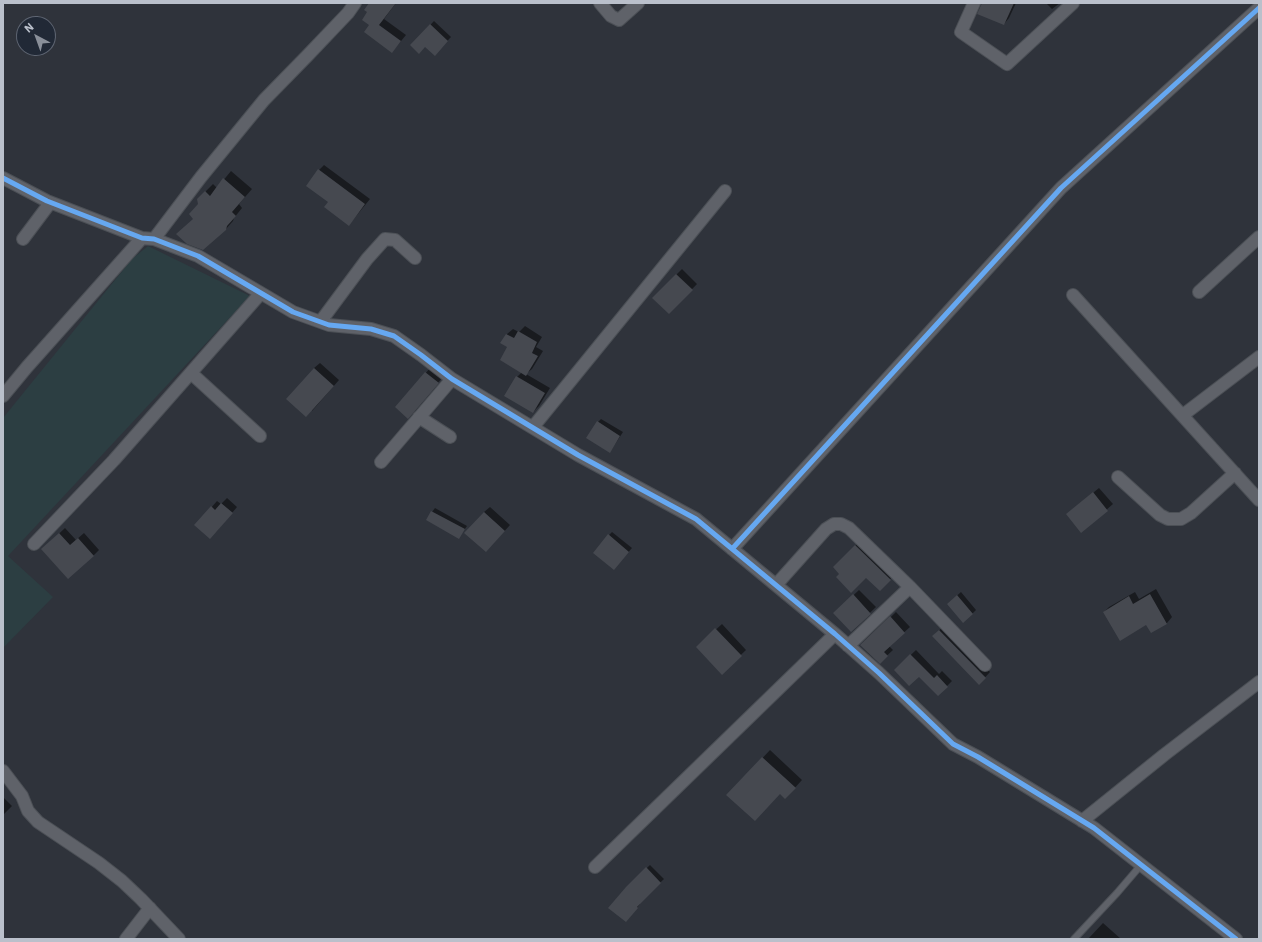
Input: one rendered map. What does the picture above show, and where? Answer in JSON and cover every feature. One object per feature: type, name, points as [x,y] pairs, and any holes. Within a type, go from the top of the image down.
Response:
[{"type":"street","points":[[154,239],[264,100],[348,13],[355,3]]},
{"type":"street","points":[[600,3],[611,16],[619,20],[638,3]]},
{"type":"street","points":[[974,3],[961,32],[1007,64],[1073,3]]},
{"type":"street","points":[[732,549],[1060,188],[1259,8]]},
{"type":"street","points":[[3,178],[50,202],[142,238],[154,239],[198,256],[293,312],[329,325],[371,330],[394,336],[452,379],[578,455],[696,519],[835,634],[879,673],[953,744],[978,757],[1094,828],[1236,939]]},
{"type":"street","points":[[533,427],[725,191]]},
{"type":"street","points":[[24,239],[50,202]]},
{"type":"street","points":[[1200,292],[1259,237]]},
{"type":"street","points":[[3,396],[142,238]]},
{"type":"street","points":[[321,321],[366,259],[385,239],[395,240],[415,258]]},
{"type":"street","points":[[34,544],[114,460],[261,293]]},
{"type":"street","points":[[1072,295],[1259,500]]},
{"type":"street","points":[[1183,416],[1259,357]]},
{"type":"street","points":[[191,372],[260,436]]},
{"type":"street","points":[[381,462],[452,379]]},
{"type":"street","points":[[419,417],[450,437]]},
{"type":"street","points":[[1118,477],[1160,515],[1168,519],[1181,519],[1191,513],[1235,473]]},
{"type":"street","points":[[776,585],[826,529],[834,524],[841,524],[849,528],[910,587],[985,665]]},
{"type":"street","points":[[848,646],[910,587]]},
{"type":"street","points":[[596,867],[835,634]]},
{"type":"street","points":[[1082,821],[1164,755],[1259,682]]},
{"type":"street","points":[[3,771],[22,796],[28,811],[38,822],[99,863],[141,899],[179,939]]},
{"type":"street","points":[[126,939],[150,908]]},
{"type":"lane","points":[[1074,939],[1141,865]]},
{"type":"shaded area","points":[[148,246],[250,296],[8,556],[53,597],[3,648],[3,418],[132,259]]},
{"type":"building","points":[[369,3],[396,3],[379,25],[401,41],[392,53],[364,32],[369,25],[362,20],[367,12],[364,10]]},
{"type":"building","points":[[982,3],[1014,3],[1004,25],[977,14]]},
{"type":"building","points":[[430,24],[448,41],[435,56],[425,47],[419,54],[410,45]]},
{"type":"building","points":[[318,169],[365,204],[349,226],[324,207],[328,202],[306,186]]},
{"type":"building","points":[[223,178],[245,197],[232,212],[236,216],[227,226],[226,230],[203,250],[187,244],[176,234],[193,219],[189,214],[198,204],[197,199],[205,191],[210,196]]},
{"type":"building","points":[[676,274],[693,290],[669,314],[652,298]]},
{"type":"building","points":[[518,331],[537,342],[532,353],[538,356],[526,376],[500,360],[507,347],[500,343],[506,334],[514,338]]},
{"type":"building","points":[[314,368],[334,386],[306,417],[286,399]]},
{"type":"building","points":[[425,372],[439,383],[408,419],[395,407]]},
{"type":"building","points":[[516,376],[545,393],[533,413],[504,396]]},
{"type":"building","points":[[597,421],[620,436],[610,453],[586,438]]},
{"type":"building","points":[[1093,492],[1108,511],[1081,533],[1066,514]]},
{"type":"building","points":[[221,503],[233,513],[210,539],[194,525],[211,506],[215,510]]},
{"type":"building","points":[[431,511],[465,529],[459,539],[426,520]]},
{"type":"building","points":[[484,512],[505,531],[486,552],[464,533]]},
{"type":"building","points":[[59,533],[70,545],[78,538],[94,556],[68,579],[41,549]]},
{"type":"building","points":[[608,534],[629,552],[614,570],[593,553]]},
{"type":"building","points":[[855,545],[891,580],[880,591],[866,578],[851,593],[836,577],[839,574],[833,567]]},
{"type":"building","points":[[853,594],[871,614],[851,632],[833,613]]},
{"type":"building","points":[[1150,594],[1167,624],[1151,633],[1146,625],[1120,641],[1103,612],[1129,596],[1133,604]]},
{"type":"building","points":[[957,595],[973,614],[963,623],[947,604]]},
{"type":"building","points":[[890,616],[905,633],[884,652],[888,656],[880,664],[860,645]]},
{"type":"building","points":[[715,628],[742,656],[722,675],[696,647]]},
{"type":"building","points":[[939,630],[986,678],[979,685],[932,636]]},
{"type":"building","points":[[910,654],[934,678],[937,675],[948,687],[938,696],[919,677],[909,686],[894,670]]},
{"type":"building","points":[[762,757],[796,788],[785,799],[780,794],[755,821],[726,795]]},
{"type":"building","points":[[646,867],[661,883],[637,907],[638,908],[626,922],[608,908]]},
{"type":"cycle path","points":[[732,549],[1061,188],[1259,8]]},
{"type":"cycle path","points":[[3,178],[47,201],[142,238],[154,239],[198,256],[293,312],[329,325],[371,329],[394,336],[452,379],[578,455],[696,519],[835,634],[879,673],[953,744],[978,757],[1094,828],[1236,939]]}]
